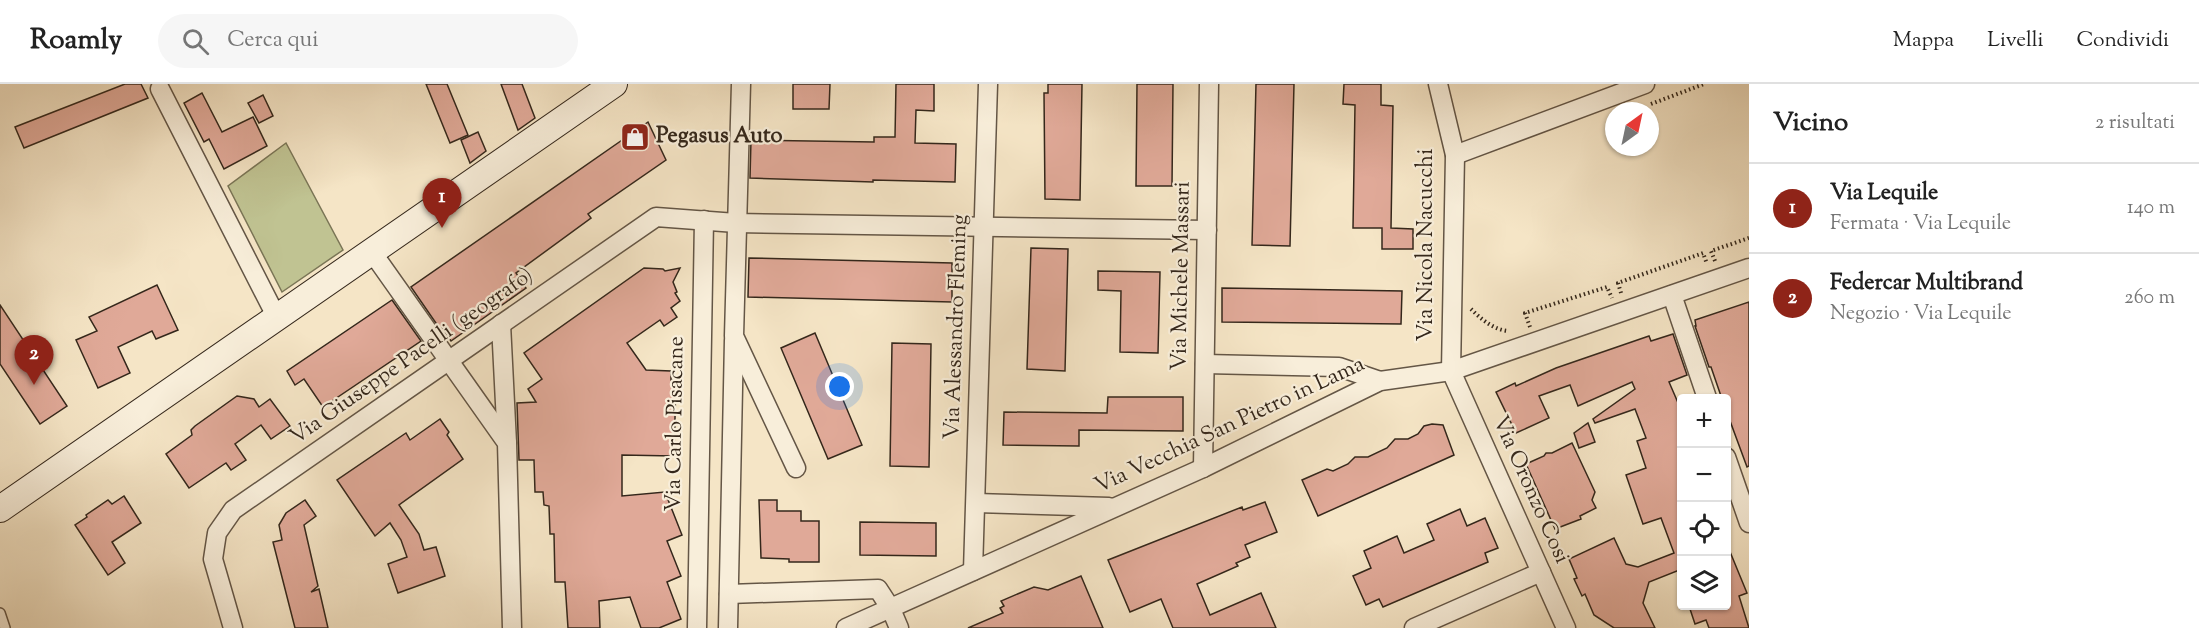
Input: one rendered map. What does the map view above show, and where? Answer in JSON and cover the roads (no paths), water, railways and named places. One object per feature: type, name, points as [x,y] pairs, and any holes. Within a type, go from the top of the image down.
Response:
[{"type":"main road","points":[[0,508],[614,84]]},
{"type":"street","points":[[728,628],[741,84]]},
{"type":"street","name":"Via Alessandro Fleming","points":[[973,571],[988,84]]},
{"type":"street","name":"Via Michele Massari","points":[[1203,468],[1209,84]]},
{"type":"street","name":"Via Nicola Nacucchi","points":[[1438,84],[1455,155],[1450,371]]},
{"type":"street","points":[[1455,155],[1645,84]]},
{"type":"street","points":[[160,89],[277,318]]},
{"type":"street","name":"Via Giuseppe Pacelli (geografo)","points":[[232,628],[213,559],[217,533],[233,510],[656,217],[736,223],[1207,230]]},
{"type":"street","name":"Via Carlo Pisacane","points":[[697,628],[704,220]]},
{"type":"street","points":[[372,252],[507,443]]},
{"type":"street","name":"Via Vecchia San Pietro in Lama","points":[[846,628],[1203,468],[1380,381],[1450,371],[1749,268]]},
{"type":"street","points":[[1672,295],[1705,394]]},
{"type":"street","points":[[501,324],[512,628]]},
{"type":"street","points":[[734,336],[796,468]]},
{"type":"street","points":[[1204,364],[1339,367],[1380,381]]},
{"type":"street","name":"Via Oronzo Cosi","points":[[1450,371],[1566,628]]},
{"type":"street","points":[[1731,472],[1749,524]]},
{"type":"street","points":[[975,502],[1114,508]]},
{"type":"street","points":[[1413,628],[1541,572]]},
{"type":"street","points":[[729,594],[878,589],[891,609],[899,628]]},
{"type":"lane","points":[[0,613],[5,628]]},
{"type":"place","name":"Pegasus Auto","points":[[635,137]]},
{"type":"place","name":"Via Lequile","points":[[442,228]]},
{"type":"place","name":"Federcar Multibrand","points":[[34,385]]}]
